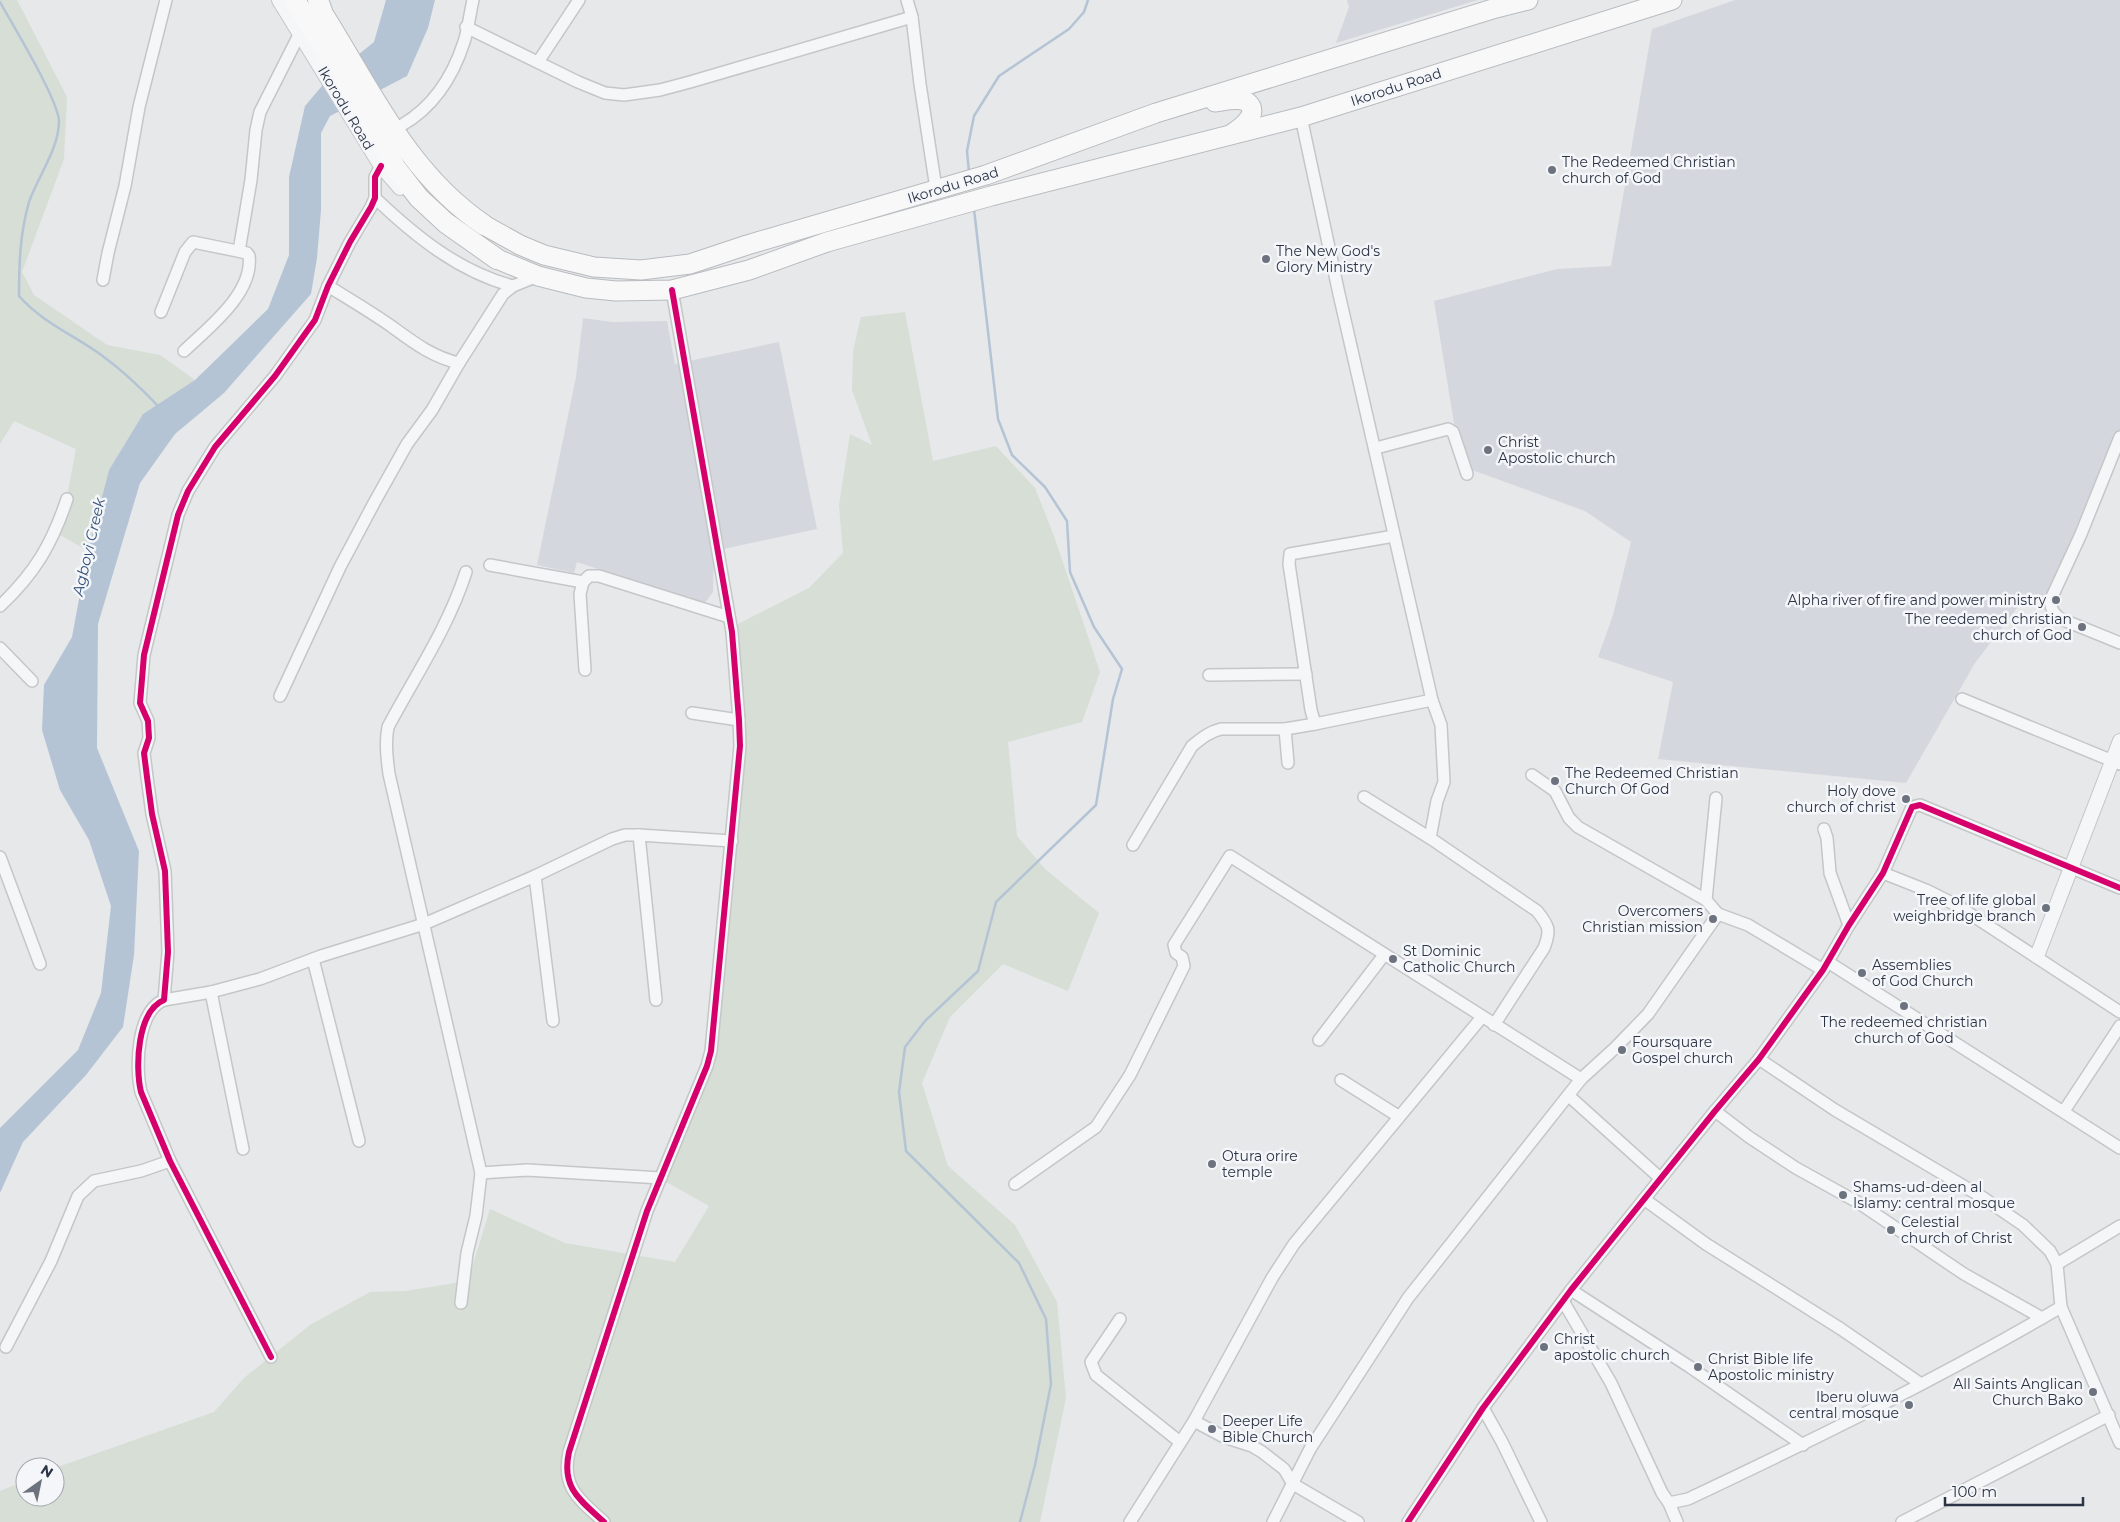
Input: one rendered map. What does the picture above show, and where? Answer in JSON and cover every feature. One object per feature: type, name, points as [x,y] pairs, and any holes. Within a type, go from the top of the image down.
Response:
[{"type":"highway","name":"Ikorodu Road","points":[[295,0],[334,51],[372,113],[395,167],[419,198],[446,223],[497,259],[538,276],[586,288],[616,291],[672,290],[749,270],[827,242],[955,210],[1116,164],[1301,117],[1672,0]]},
{"type":"highway","name":"Ikorodu Road","points":[[318,0],[334,51]]},
{"type":"highway","name":"Ikorodu Road","points":[[372,113],[438,188],[460,209],[484,225],[520,245],[571,263],[614,269],[641,270],[690,264],[1495,4],[1528,0]]},
{"type":"highway","points":[[1156,113],[1220,101],[1237,100],[1246,102],[1251,113],[1249,118],[1244,127],[1230,135]]},
{"type":"street","points":[[103,280],[125,186],[139,107],[166,0]]},
{"type":"street","name":"Ikorodu Road","points":[[279,0],[300,33],[334,51]]},
{"type":"street","name":"Ikorodu Road","points":[[328,0],[334,51],[372,113],[381,166],[409,197],[443,227],[467,244],[497,259]]},
{"type":"street","points":[[402,125],[418,116],[444,87],[465,41],[466,27],[473,0]]},
{"type":"street","points":[[538,62],[579,0]]},
{"type":"street","points":[[907,0],[912,17],[920,84],[945,182]]},
{"type":"street","points":[[466,27],[578,82],[606,93],[624,95],[660,90],[690,82],[912,17]]},
{"type":"street","points":[[239,252],[260,112],[300,33]]},
{"type":"street","name":"Ikorodu Road","points":[[372,113],[402,125],[438,181],[458,203],[484,225]]},
{"type":"street","points":[[1301,117],[1394,536],[1432,700],[1441,724],[1444,782],[1437,801],[1430,838]]},
{"type":"street","points":[[164,1000],[168,952],[165,871],[152,814],[144,753],[150,730],[140,703],[144,655],[178,515],[188,491],[216,447],[275,376],[315,320],[328,286],[375,198],[375,177],[381,166]]},
{"type":"street","points":[[375,198],[405,226],[467,270],[514,286]]},
{"type":"street","points":[[162,312],[189,245],[198,242],[247,253],[250,258],[246,276],[236,298],[184,351]]},
{"type":"street","points":[[280,696],[340,567],[407,444],[432,410],[459,363],[503,294],[514,286],[538,276]]},
{"type":"street","points":[[328,286],[352,300],[416,345],[444,360],[459,363]]},
{"type":"street","points":[[604,1522],[572,1489],[566,1467],[569,1452],[644,1220],[707,1066],[711,1051],[740,746],[732,632],[672,290]]},
{"type":"street","points":[[1376,448],[1448,429],[1453,432],[1467,474]]},
{"type":"street","points":[[2120,437],[2081,534],[2051,599],[2050,606],[2061,619],[2120,644]]},
{"type":"street","points":[[0,606],[29,574],[50,546],[67,499]]},
{"type":"street","points":[[1315,724],[1311,710],[1289,564],[1290,554],[1394,536]]},
{"type":"street","points":[[490,564],[583,582]]},
{"type":"street","points":[[462,1303],[467,1252],[476,1216],[481,1173],[389,774],[386,738],[388,727],[436,642],[460,590],[466,572]]},
{"type":"street","points":[[585,670],[580,594],[583,582],[589,576],[599,576],[729,617]]},
{"type":"street","points":[[0,648],[32,681]]},
{"type":"street","points":[[1209,675],[1306,674]]},
{"type":"street","points":[[1962,699],[2116,762]]},
{"type":"street","points":[[1133,845],[1192,746],[1211,731],[1221,729],[1285,730],[1432,700]]},
{"type":"street","points":[[692,712],[739,720]]},
{"type":"street","points":[[1285,730],[1288,763]]},
{"type":"street","points":[[2037,956],[2070,868],[2116,762],[2120,741]]},
{"type":"street","points":[[1532,775],[1555,790],[1570,818],[1578,827],[1706,900],[1718,914],[1748,925],[1825,966],[2064,1111],[2120,1148]]},
{"type":"street","points":[[1364,797],[1430,838],[1537,911],[1548,926],[1549,935],[1544,948],[1494,1025]]},
{"type":"street","points":[[1706,900],[1716,798]]},
{"type":"street","points":[[1408,1522],[1483,1408],[1571,1290],[1660,1178],[1759,1059],[1825,966],[1883,873],[1912,807],[1920,805],[2120,888]]},
{"type":"street","points":[[1824,829],[1827,838],[1830,873],[1849,925]]},
{"type":"street","points":[[271,1357],[170,1161],[141,1092],[137,1068],[148,1014],[157,1003],[164,1000],[211,992],[260,979],[313,959],[424,924],[535,876],[612,839],[625,835],[732,841]]},
{"type":"street","points":[[639,835],[656,1000]]},
{"type":"street","points":[[1015,1184],[1096,1127],[1125,1083],[1184,966],[1182,957],[1176,953],[1174,945],[1230,856],[1581,1079]]},
{"type":"street","points":[[0,857],[40,964]]},
{"type":"street","points":[[1883,873],[1926,890],[1958,906],[2120,1012]]},
{"type":"street","points":[[535,876],[554,1021]]},
{"type":"street","points":[[1273,1522],[1310,1449],[1408,1298],[1581,1079],[1648,1014],[1718,914]]},
{"type":"street","points":[[1319,1040],[1384,955]]},
{"type":"street","points":[[313,959],[359,1141]]},
{"type":"street","points":[[211,992],[243,1149]]},
{"type":"street","points":[[1130,1522],[1194,1421],[1272,1278],[1294,1244],[1398,1116],[1482,1017]]},
{"type":"street","points":[[2064,1111],[2120,1026]]},
{"type":"street","points":[[1759,1059],[1807,1093],[1982,1197],[2023,1225],[2050,1251],[2057,1264],[2061,1307],[2120,1443]]},
{"type":"street","points":[[1341,1080],[1398,1116]]},
{"type":"street","points":[[1568,1096],[1660,1178]]},
{"type":"street","points":[[1715,1111],[1749,1137],[1796,1168],[1858,1203],[1964,1274],[2042,1318]]},
{"type":"street","points":[[6,1347],[51,1261],[78,1196],[85,1187],[94,1181],[141,1171],[170,1161]]},
{"type":"street","points":[[481,1173],[527,1170],[660,1178]]},
{"type":"street","points":[[1644,1199],[1706,1244],[1841,1329],[1921,1384]]},
{"type":"street","points":[[2057,1264],[2120,1226]]},
{"type":"street","points":[[1571,1290],[1690,1367],[1803,1445]]},
{"type":"street","points":[[1563,1301],[1611,1383],[1677,1522]]},
{"type":"street","points":[[1669,1503],[1688,1499],[1834,1430],[1982,1353],[2061,1307]]},
{"type":"street","points":[[1120,1319],[1091,1362],[1096,1375],[1180,1442]]},
{"type":"street","points":[[1483,1408],[1502,1442],[1541,1522]]},
{"type":"street","points":[[1902,1522],[2109,1416]]},
{"type":"street","points":[[1194,1421],[1224,1437],[1252,1446],[1262,1452],[1284,1469],[1293,1484],[1358,1522]]},
{"type":"shaded area","points":[[0,0],[17,0],[67,97],[64,159],[22,272],[34,295],[107,345],[160,355],[195,380],[143,414],[109,470],[88,551],[60,535],[76,449],[14,421],[0,444]]},
{"type":"shaded area","points":[[1347,0],[1478,0],[1336,43],[1349,7]]},
{"type":"shaded area","points":[[1735,0],[2120,0],[2120,436],[2045,603],[2023,600],[1975,663],[1906,783],[1658,759],[1673,682],[1598,657],[1613,615],[1631,542],[1585,511],[1461,466],[1434,301],[1557,269],[1611,266],[1652,29]]},
{"type":"shaded area","points":[[905,312],[933,461],[996,446],[1035,488],[1054,536],[1100,672],[1082,722],[1008,742],[1017,836],[1045,869],[1099,913],[1068,991],[1003,964],[950,1017],[922,1083],[948,1166],[1015,1225],[1057,1302],[1066,1398],[1040,1522],[0,1522],[0,1491],[15,1485],[15,1507],[65,1507],[65,1464],[214,1412],[244,1378],[310,1325],[370,1292],[405,1291],[468,1281],[490,1209],[565,1243],[675,1262],[709,1206],[661,1179],[705,1051],[739,730],[730,628],[809,588],[843,553],[839,505],[850,434],[872,445],[852,390],[853,351],[861,317]]},
{"type":"shaded area","points":[[583,318],[612,322],[667,321],[675,364],[779,342],[817,529],[714,551],[713,592],[704,604],[577,562],[574,573],[537,565],[576,377]]},
{"type":"water","points":[[386,0],[435,0],[428,28],[407,76],[330,116],[321,133],[321,210],[317,258],[311,294],[224,393],[175,434],[140,483],[98,624],[97,748],[139,851],[134,955],[123,1027],[86,1075],[23,1142],[0,1193],[0,1128],[78,1050],[101,993],[111,906],[89,840],[60,790],[42,730],[44,685],[72,637],[88,551],[109,470],[143,414],[195,380],[268,309],[289,255],[289,177],[305,106],[327,80],[374,42]]},
{"type":"waterway","points":[[969,172],[967,151],[974,116],[999,76],[1069,29],[1084,12],[1088,0]]},
{"type":"waterway","points":[[0,2],[43,79],[57,110],[59,121],[56,142],[33,192],[26,214],[19,272],[19,296],[46,320],[114,364],[158,406]]},
{"type":"waterway","points":[[974,209],[998,419],[1012,455],[1045,487],[1067,521],[1070,572],[1094,627],[1122,669],[1113,699],[1096,805],[996,902],[978,971],[925,1021],[905,1047],[899,1092],[906,1151],[1019,1263],[1046,1319],[1051,1384],[1035,1465],[1020,1522]]},
{"type":"cycle path","points":[[271,1357],[170,1161],[141,1092],[139,1081],[140,1041],[143,1027],[155,1006],[164,1000],[168,952],[165,871],[152,814],[144,753],[149,738],[148,721],[140,703],[144,655],[178,515],[188,491],[215,447],[275,376],[315,320],[328,286],[375,198],[375,177],[381,166]]},
{"type":"cycle path","points":[[604,1522],[574,1492],[568,1475],[569,1452],[647,1211],[707,1066],[711,1051],[740,746],[732,632],[672,290]]},
{"type":"cycle path","points":[[1408,1522],[1483,1408],[1571,1290],[1759,1059],[1823,970],[1849,925],[1883,873],[1912,807],[1920,805],[2120,888]]},
{"type":"place","name":"The Redeemed Christian church of God","points":[[1552,170]]},
{"type":"place","name":"The New God's Glory Ministry","points":[[1266,259]]},
{"type":"place","name":"Christ Apostolic church","points":[[1488,450]]},
{"type":"place","name":"Alpha river of fire and power ministry","points":[[2056,600]]},
{"type":"place","name":"The reedemed christian church of God","points":[[2082,627]]},
{"type":"place","name":"The Redeemed Christian Church Of God","points":[[1555,781]]},
{"type":"place","name":"Holy dove church of christ","points":[[1906,799]]},
{"type":"place","name":"Tree of life global weighbridge branch","points":[[2046,908]]},
{"type":"place","name":"Overcomers Christian mission","points":[[1713,919]]},
{"type":"place","name":"St Dominic Catholic Church","points":[[1393,959]]},
{"type":"place","name":"Assemblies of God Church","points":[[1862,973]]},
{"type":"place","name":"The redeemed christian church of God","points":[[1904,1006]]},
{"type":"place","name":"Foursquare Gospel church","points":[[1622,1050]]},
{"type":"place","name":"Otura orire temple","points":[[1212,1164]]},
{"type":"place","name":"Shams-ud-deen al Islamy: central mosque","points":[[1843,1195]]},
{"type":"place","name":"Celestial church of Christ","points":[[1891,1230]]},
{"type":"place","name":"Christ apostolic church","points":[[1544,1347]]},
{"type":"place","name":"Christ Bible life Apostolic ministry","points":[[1698,1367]]},
{"type":"place","name":"All Saints Anglican Church Bako","points":[[2093,1392]]},
{"type":"place","name":"Iberu oluwa central mosque","points":[[1909,1405]]},
{"type":"place","name":"Deeper Life Bible Church","points":[[1212,1429]]},
{"type":"water label","name":"Agboyi Creek","points":[[89,547]]}]
